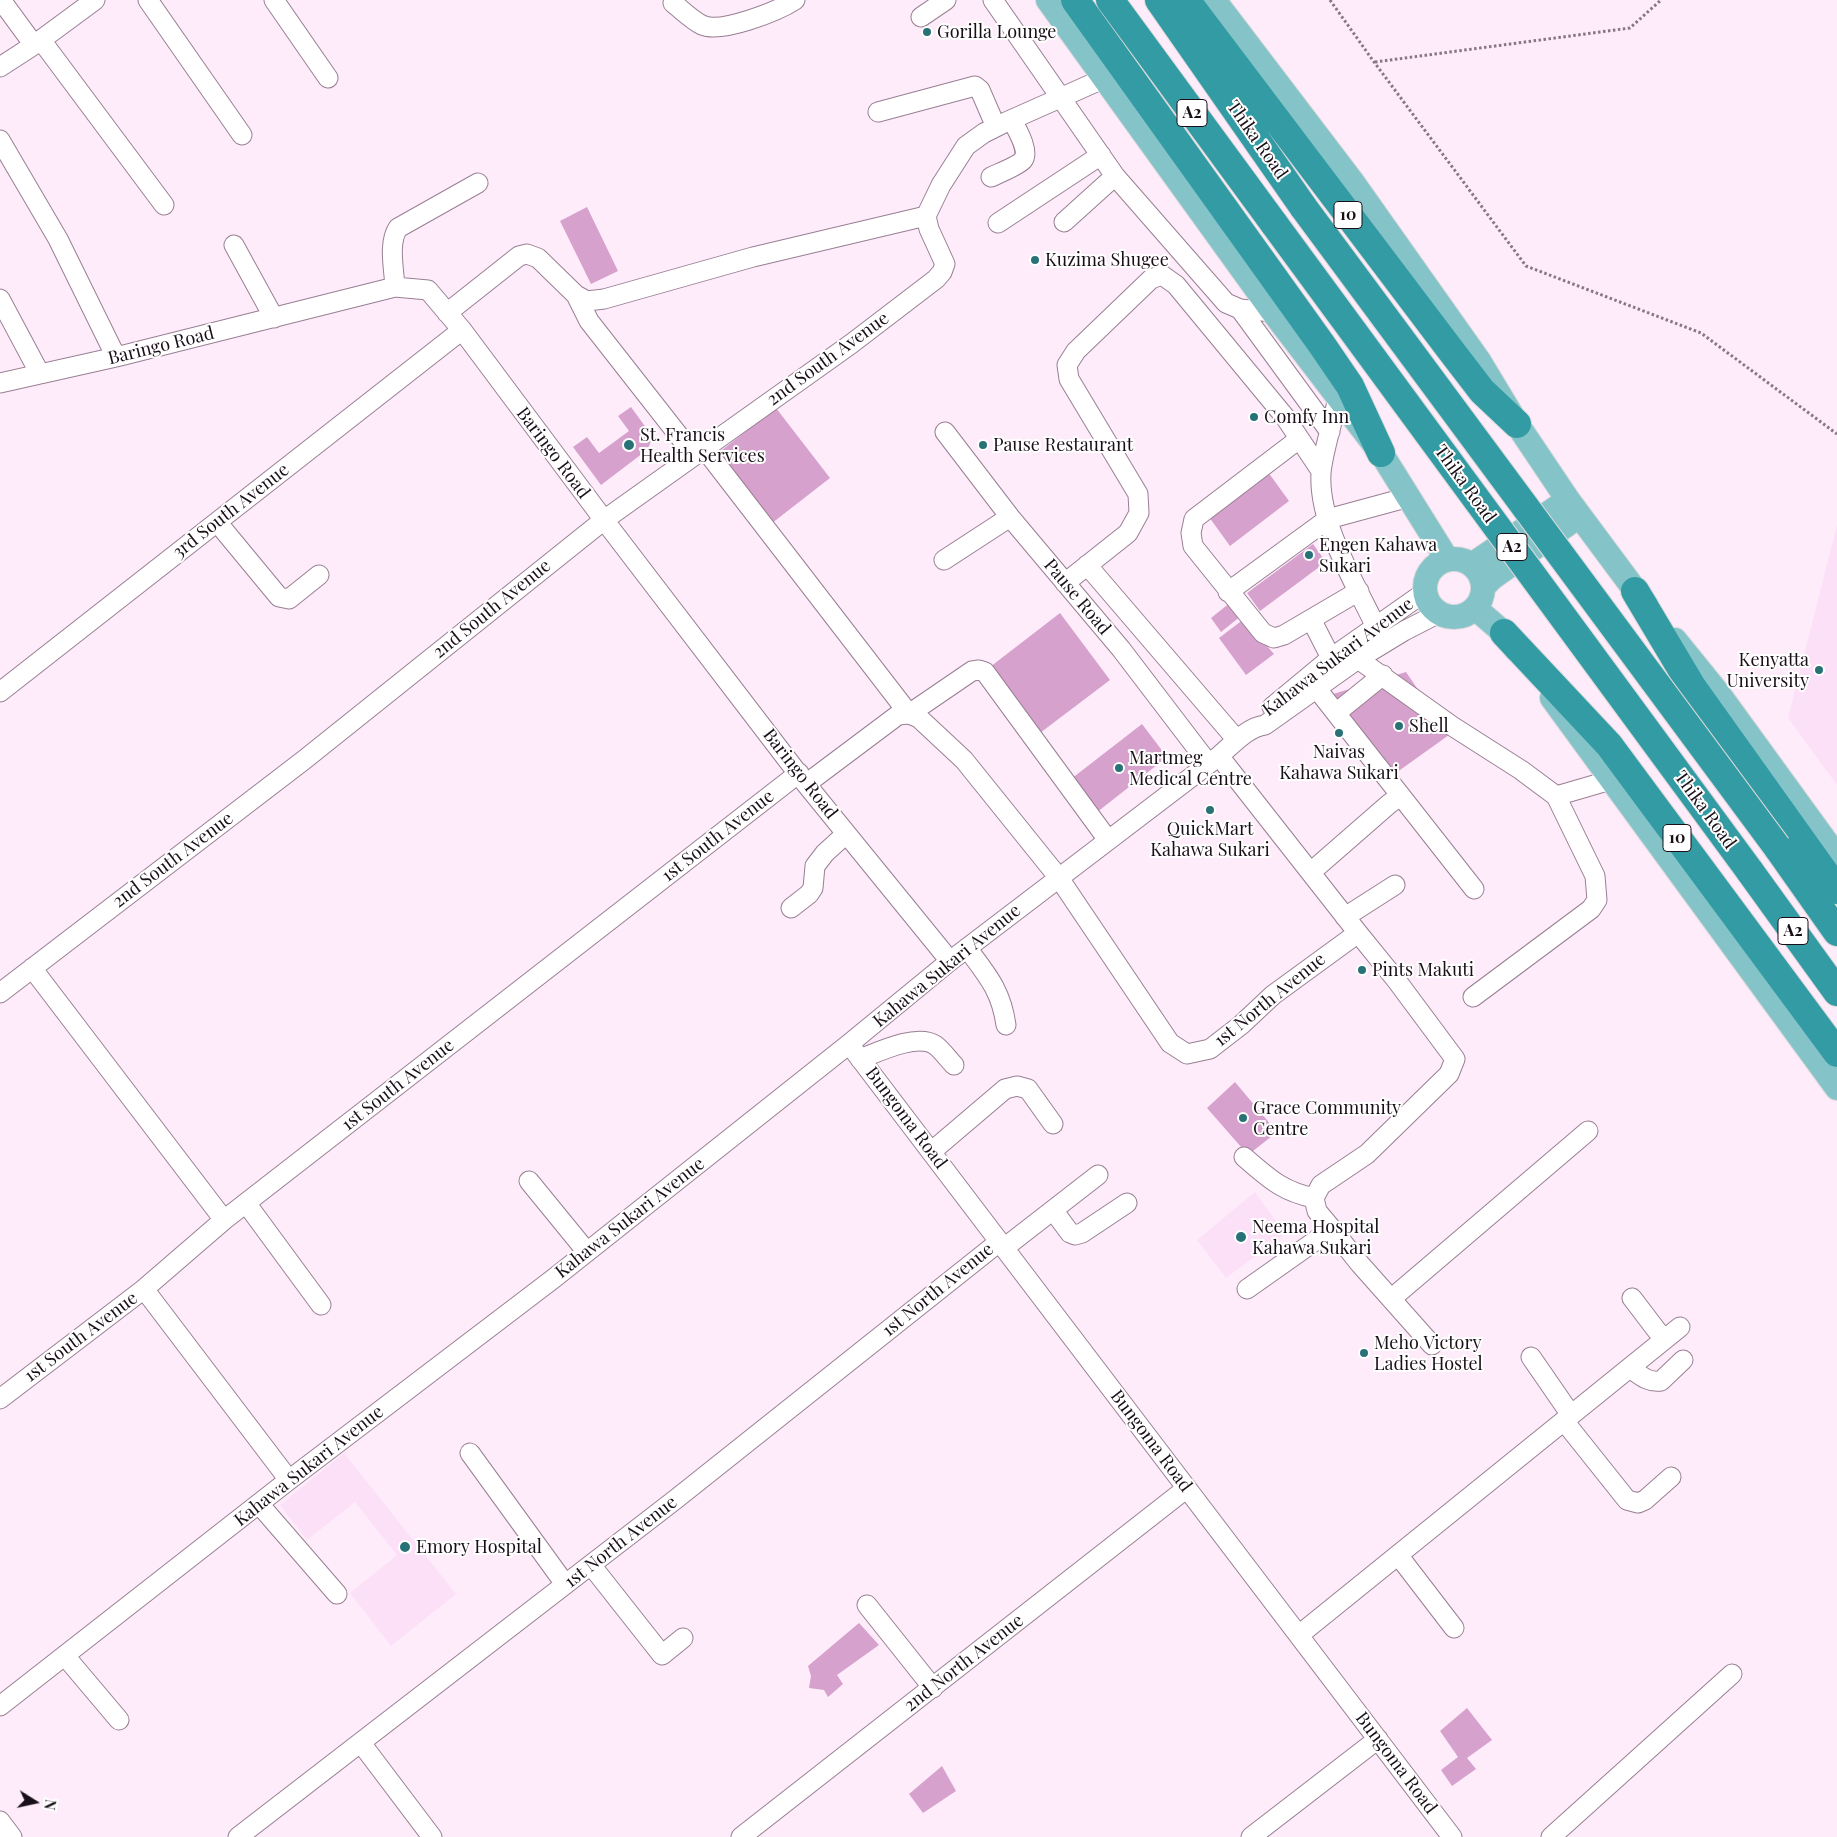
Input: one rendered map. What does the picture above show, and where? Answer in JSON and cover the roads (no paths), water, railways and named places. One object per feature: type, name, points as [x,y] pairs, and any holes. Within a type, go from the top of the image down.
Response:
[{"type":"highway","points":[[1075,0],[1350,386],[1381,453]]},
{"type":"highway","name":"Thika Road","points":[[1110,0],[1837,992]]},
{"type":"highway","name":"Thika Road","points":[[1159,0],[1304,208],[1837,932]]},
{"type":"highway","name":"10","points":[[1186,0],[1482,391],[1517,424]]},
{"type":"highway","points":[[1635,591],[1691,685],[1837,890]]},
{"type":"highway","name":"10","points":[[1504,633],[1608,746],[1837,1053]]},
{"type":"main road","points":[[1048,0],[1273,312],[1381,453],[1447,559]]},
{"type":"main road","points":[[1214,0],[1351,180],[1479,361],[1517,424],[1573,508],[1635,591],[1718,693],[1837,856]]},
{"type":"main road","points":[[1472,564],[1573,508]]},
{"type":"main road","points":[[1573,508],[1492,578],[1479,598],[1465,615],[1457,617],[1439,613],[1432,607],[1425,592],[1429,574],[1437,564],[1447,559],[1462,559],[1472,564],[1478,571],[1479,598],[1837,1088]]},
{"type":"street","points":[[1,0],[38,42],[164,205]]},
{"type":"street","points":[[0,68],[95,0]]},
{"type":"street","points":[[148,0],[242,135]]},
{"type":"street","points":[[274,0],[328,78]]},
{"type":"street","points":[[673,3],[703,26],[715,27],[760,16],[796,0]]},
{"type":"street","points":[[921,17],[946,0]]},
{"type":"street","points":[[993,0],[1115,176],[1226,303],[1240,310],[1273,312]]},
{"type":"street","points":[[447,312],[519,256],[527,254],[538,258],[576,295],[587,300],[604,299],[753,257],[926,216],[941,185],[966,146],[984,133],[1004,123],[1105,78]]},
{"type":"street","points":[[878,112],[975,86],[1004,123],[1022,141],[1025,155],[1022,160],[991,177]]},
{"type":"street","points":[[0,140],[58,239],[116,357]]},
{"type":"street","points":[[998,223],[1101,155]]},
{"type":"street","points":[[1064,222],[1115,176]]},
{"type":"street","points":[[395,287],[392,242],[398,228],[478,183]]},
{"type":"street","name":"2nd South Avenue","points":[[0,993],[304,760],[604,520],[851,344],[936,278],[942,272],[945,264],[929,230],[926,216]]},
{"type":"street","points":[[234,245],[274,318]]},
{"type":"street","points":[[1065,583],[1128,533],[1139,514],[1138,494],[1069,380],[1067,365],[1076,351],[1151,279],[1162,275],[1176,285],[1285,417],[1321,471]]},
{"type":"street","name":"Baringo Road","points":[[0,383],[116,357],[395,287],[428,290],[462,330],[604,520],[802,778],[950,961]]},
{"type":"street","name":"1st North Avenue","points":[[576,295],[589,321],[699,452],[909,714],[919,718],[964,760],[1059,878],[1170,1043],[1187,1054],[1210,1048],[1242,1025],[1273,995],[1358,933]]},
{"type":"street","points":[[0,299],[40,374]]},
{"type":"street","points":[[1240,310],[1330,432]]},
{"type":"street","name":"3rd South Avenue","points":[[0,692],[462,330]]},
{"type":"street","points":[[1338,398],[1321,471],[1323,501],[1336,544],[1376,627]]},
{"type":"street","name":"Pause Road","points":[[945,432],[1010,517],[1214,760],[1311,872],[1397,981],[1455,1059],[1450,1074],[1367,1154],[1321,1185],[1314,1198]]},
{"type":"street","points":[[1299,439],[1194,519],[1191,533],[1193,546],[1228,592],[1263,633],[1274,638],[1311,619],[1359,590]]},
{"type":"street","points":[[1228,592],[1328,518],[1409,497]]},
{"type":"street","points":[[944,560],[1010,517]]},
{"type":"street","points":[[217,522],[279,597],[289,598],[319,575]]},
{"type":"street","points":[[1087,565],[1237,740]]},
{"type":"street","name":"Kahawa Sukari Avenue","points":[[1256,726],[1258,718],[1332,658],[1425,592]]},
{"type":"street","name":"Kahawa Sukari Avenue","points":[[0,1706],[289,1480],[587,1252],[855,1052],[950,961],[1214,760],[1237,740],[1256,726],[1265,725],[1358,659],[1404,631],[1439,613]]},
{"type":"street","points":[[1311,619],[1332,658]]},
{"type":"street","points":[[1358,659],[1452,726],[1521,770],[1556,796],[1595,876],[1597,900],[1591,909],[1473,996]]},
{"type":"street","name":"1st South Avenue","points":[[0,1399],[144,1289],[224,1220],[802,778],[898,716],[909,714],[972,671],[985,672],[1108,840]]},
{"type":"street","points":[[1336,713],[1383,675]]},
{"type":"street","points":[[1317,689],[1474,889]]},
{"type":"street","points":[[1556,796],[1611,780]]},
{"type":"street","points":[[1311,872],[1400,796]]},
{"type":"street","points":[[791,908],[810,894],[813,888],[815,866],[825,853],[846,834]]},
{"type":"street","points":[[1345,917],[1395,885]]},
{"type":"street","points":[[967,948],[997,991],[1003,1007],[1006,1025]]},
{"type":"street","points":[[32,968],[224,1220]]},
{"type":"street","points":[[855,1052],[927,1041],[936,1046],[954,1065]]},
{"type":"street","name":"Bungoma Road","points":[[855,1052],[1452,1837]]},
{"type":"street","points":[[931,1152],[1005,1089],[1017,1086],[1028,1088],[1053,1124]]},
{"type":"street","points":[[1391,1299],[1588,1131]]},
{"type":"street","points":[[1244,1157],[1273,1182],[1286,1190],[1314,1198],[1317,1211],[1432,1345]]},
{"type":"street","name":"1st North Avenue","points":[[238,1837],[1002,1245],[1098,1176]]},
{"type":"street","points":[[529,1181],[587,1252]]},
{"type":"street","points":[[246,1203],[321,1305]]},
{"type":"street","points":[[1053,1210],[1070,1233],[1075,1236],[1127,1203]]},
{"type":"street","points":[[1247,1289],[1332,1229]]},
{"type":"street","points":[[144,1289],[289,1480]]},
{"type":"street","points":[[1632,1298],[1664,1340]]},
{"type":"street","points":[[1299,1635],[1680,1327]]},
{"type":"street","points":[[1531,1357],[1567,1418],[1628,1500],[1638,1503],[1645,1500],[1671,1477]]},
{"type":"street","points":[[1630,1368],[1646,1379],[1656,1382],[1661,1380],[1683,1360]]},
{"type":"street","points":[[470,1453],[565,1584]]},
{"type":"street","name":"2nd North Avenue","points":[[741,1837],[1187,1488]]},
{"type":"street","points":[[259,1504],[337,1594]]},
{"type":"street","points":[[1398,1555],[1454,1628]]},
{"type":"street","points":[[591,1565],[662,1655],[683,1638]]},
{"type":"street","points":[[867,1605],[933,1688]]},
{"type":"street","points":[[65,1656],[120,1720]]},
{"type":"street","points":[[1551,1837],[1732,1674]]},
{"type":"street","points":[[1251,1837],[1378,1739]]},
{"type":"street","points":[[361,1743],[432,1837]]},
{"type":"street","points":[[0,1821],[12,1837]]},
{"type":"place","name":"Gorilla Lounge","points":[[927,32]]},
{"type":"place","name":"Kuzima Shugee","points":[[1035,260]]},
{"type":"place","name":"Comfy Inn","points":[[1254,417]]},
{"type":"place","name":"St. Francis Health Services","points":[[629,445]]},
{"type":"place","name":"Pause Restaurant","points":[[983,445]]},
{"type":"place","name":"Engen Kahawa Sukari","points":[[1309,555]]},
{"type":"place","name":"Kenyatta University","points":[[1819,670]]},
{"type":"place","name":"Shell","points":[[1399,726]]},
{"type":"place","name":"Naivas Kahawa Sukari","points":[[1339,733]]},
{"type":"place","name":"Martmeg Medical Centre","points":[[1119,768]]},
{"type":"place","name":"QuickMart Kahawa Sukari","points":[[1210,810]]},
{"type":"place","name":"Pints Makuti","points":[[1362,970]]},
{"type":"place","name":"Grace Community Centre","points":[[1243,1118]]},
{"type":"place","name":"Neema Hospital Kahawa Sukari","points":[[1241,1237]]},
{"type":"place","name":"Meho Victory Ladies Hostel","points":[[1364,1353]]},
{"type":"place","name":"Emory Hospital","points":[[405,1547]]}]
